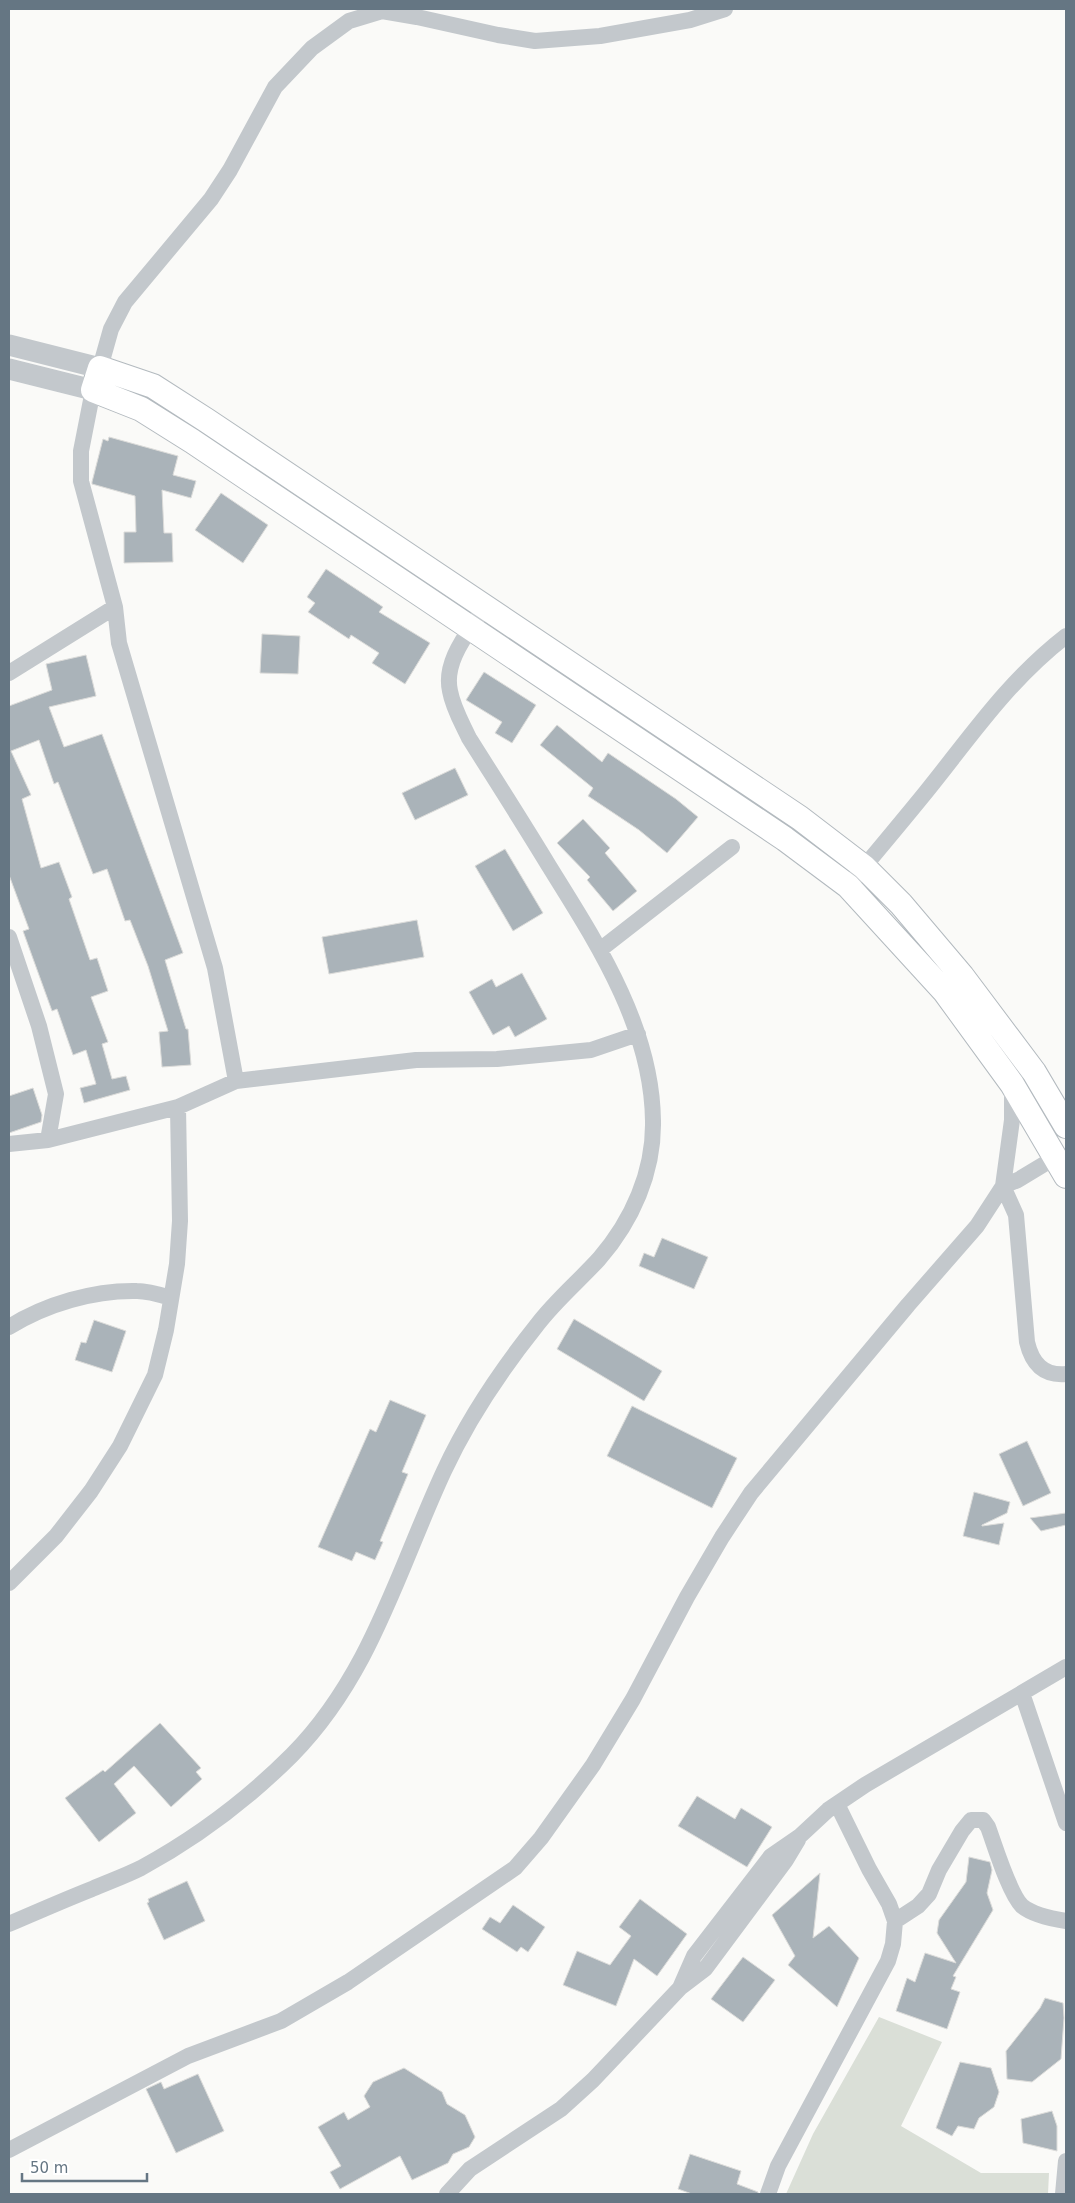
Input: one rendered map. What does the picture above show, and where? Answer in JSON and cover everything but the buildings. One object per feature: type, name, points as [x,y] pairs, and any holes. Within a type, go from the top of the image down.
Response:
[{"type":"main road","points":[[96,379],[153,386],[800,818],[864,867],[901,904],[962,976],[1034,1072],[1066,1126]]},
{"type":"main road","points":[[96,379],[785,839],[848,886],[945,992],[1012,1084],[1061,1167]]},
{"type":"street","points":[[236,1081],[216,968],[119,643],[115,607],[81,481],[81,451],[96,379],[111,329],[125,302],[211,199],[230,170],[275,87],[312,48],[349,21],[382,11],[417,17],[498,36],[536,41],[600,36],[690,20],[725,9]]},
{"type":"street","points":[[9,345],[96,379]]},
{"type":"street","points":[[9,370],[96,379]]},
{"type":"street","points":[[9,1924],[138,1870],[194,1836],[232,1809],[266,1780],[293,1754],[327,1716],[356,1670],[381,1622],[444,1469],[487,1392],[539,1322],[600,1257],[628,1219],[644,1182],[652,1143],[653,1120],[650,1085],[638,1034],[601,949],[470,738],[454,706],[449,689],[451,667],[459,646],[484,606]]},
{"type":"street","points":[[9,673],[115,607]]},
{"type":"street","points":[[848,886],[926,792],[995,703],[1039,658],[1066,636]]},
{"type":"street","points":[[601,949],[732,847]]},
{"type":"street","points":[[9,937],[39,1026],[56,1094],[48,1140]]},
{"type":"street","points":[[9,1144],[48,1140],[178,1107],[236,1081],[416,1060],[497,1059],[591,1050],[638,1034]]},
{"type":"street","points":[[9,2150],[188,2056],[281,2021],[348,1982],[514,1868],[541,1838],[593,1765],[633,1699],[687,1597],[722,1537],[751,1493],[820,1409],[977,1226],[1003,1186],[1012,1120],[1012,1084]]},
{"type":"street","points":[[9,1583],[56,1536],[91,1491],[120,1446],[155,1375],[177,1264],[180,1221],[178,1107]]},
{"type":"street","points":[[1003,1186],[1061,1167]]},
{"type":"street","points":[[1003,1186],[1016,1215],[1027,1342],[1030,1355],[1035,1363],[1049,1373],[1066,1374]]},
{"type":"street","points":[[9,1327],[28,1316],[100,1293],[139,1291],[171,1298]]},
{"type":"street","points":[[447,2194],[470,2169],[561,2109],[593,2080],[680,1988],[705,1969],[786,1860],[800,1836],[837,1804],[865,1785],[1066,1667]]},
{"type":"street","points":[[1022,1693],[1066,1822]]},
{"type":"street","points":[[768,2194],[778,2166],[888,1961],[893,1944],[894,1920],[889,1904],[869,1869],[837,1804]]},
{"type":"street","points":[[894,1920],[918,1906],[929,1894],[939,1870],[971,1820],[983,1820],[988,1827],[1014,1894],[1023,1906],[1037,1914],[1066,1921]]},
{"type":"street","points":[[1063,2194],[1066,2169]]},
{"type":"shaded area","points":[[879,2017],[942,2042],[901,2126],[981,2173],[1049,2173],[1048,2194],[786,2194],[813,2134]]}]
